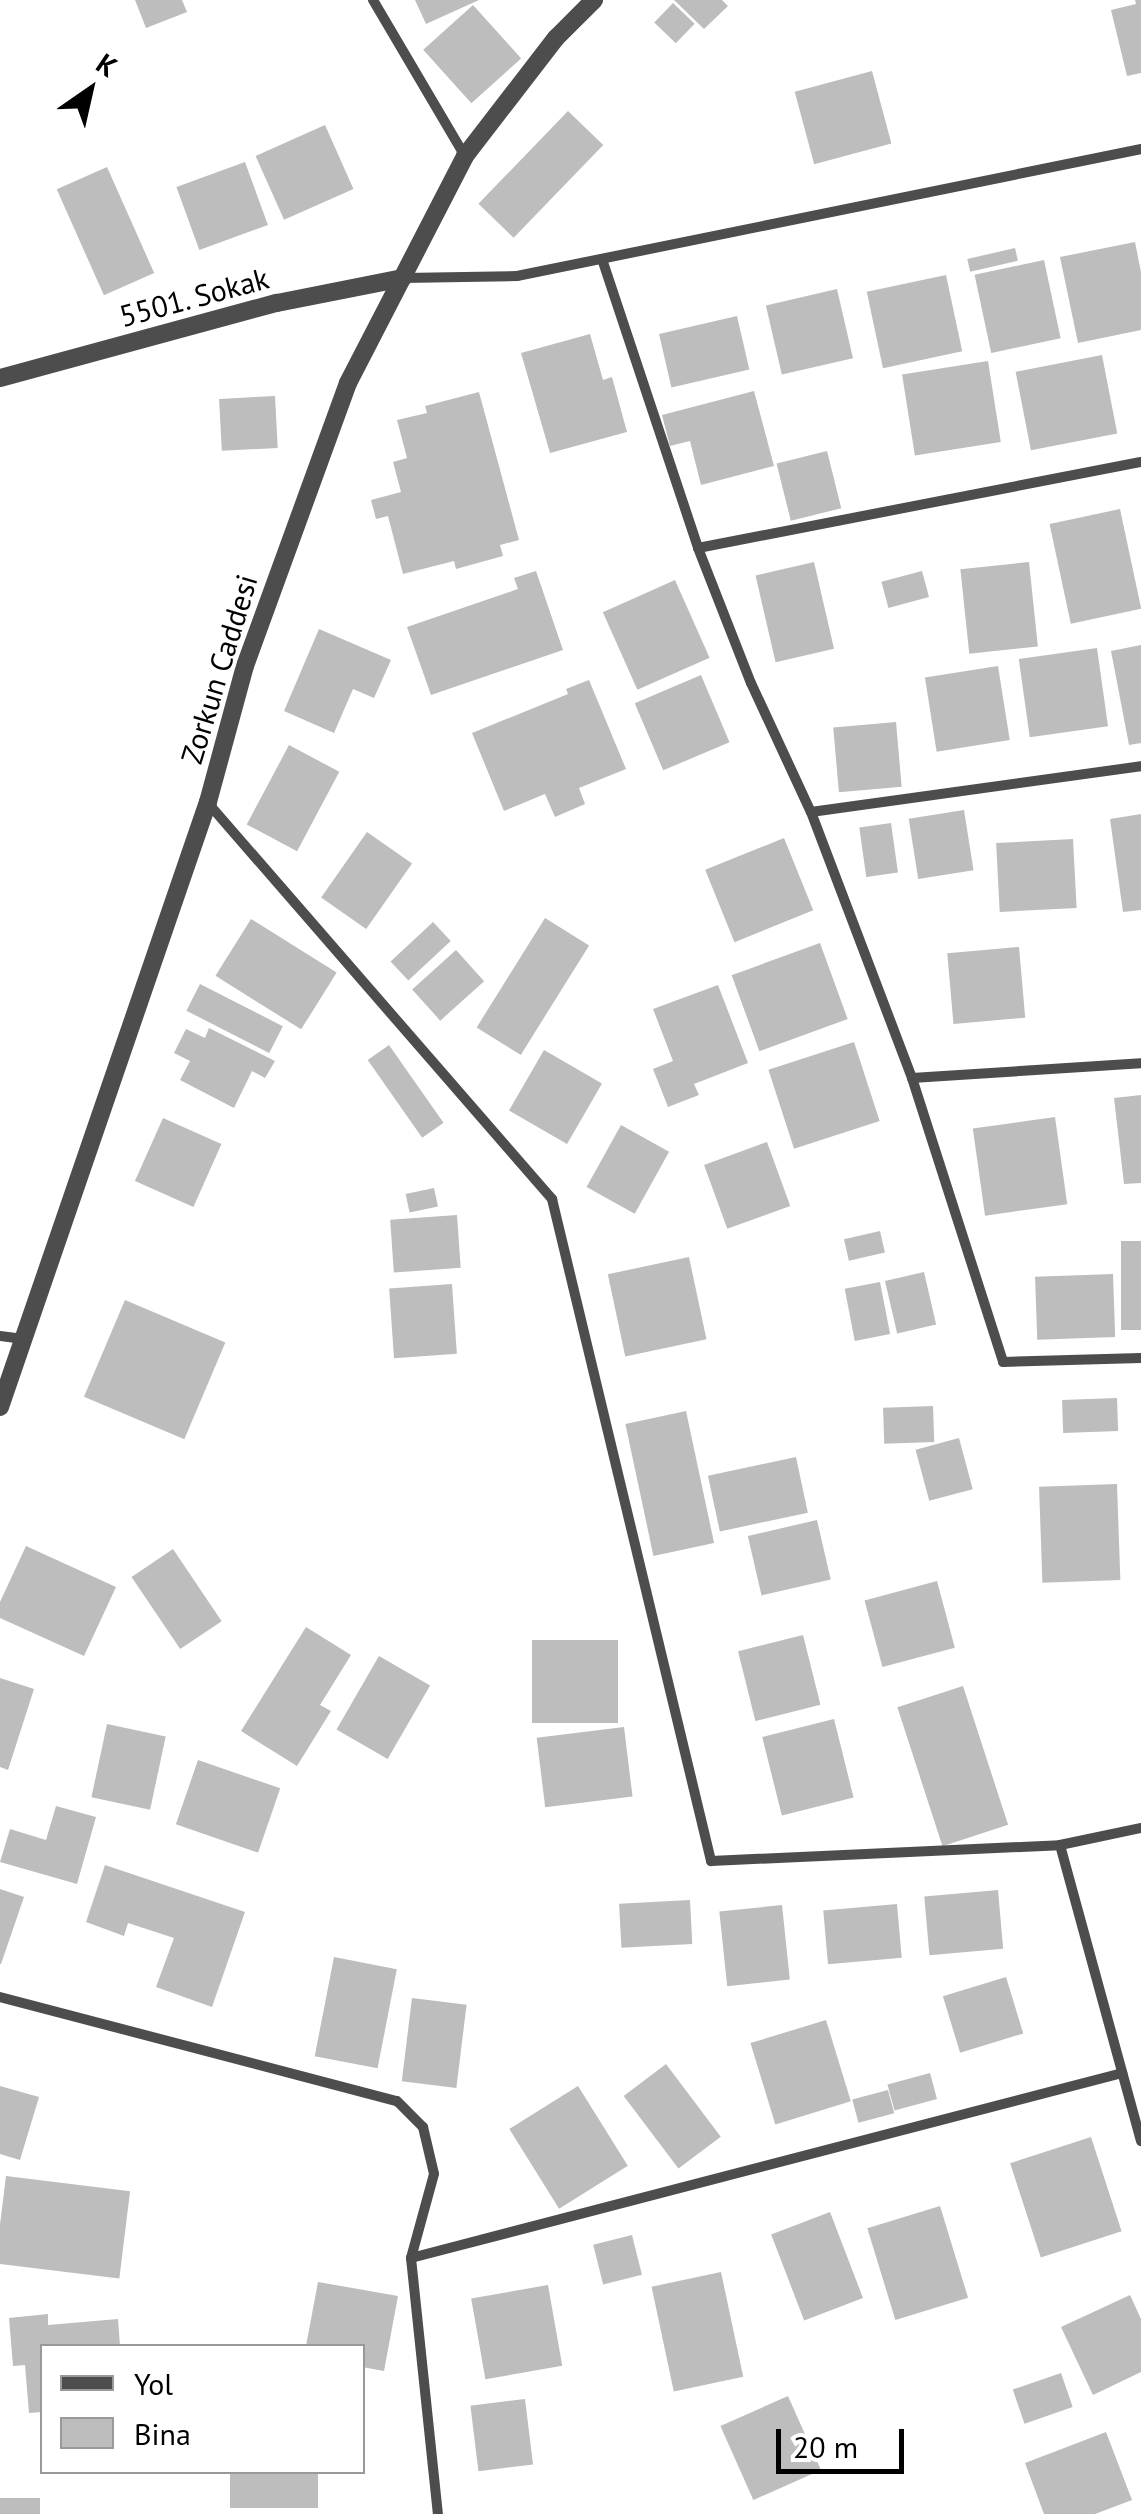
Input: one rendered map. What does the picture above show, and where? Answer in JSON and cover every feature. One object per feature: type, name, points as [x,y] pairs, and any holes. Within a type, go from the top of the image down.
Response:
[{"type":"street","points":[[373,0],[465,156]]},
{"type":"street","name":"Zorkun Caddesi","points":[[0,1407],[208,802],[245,666],[348,383],[465,156],[556,38],[594,0]]},
{"type":"street","points":[[403,278],[516,276],[1141,148]]},
{"type":"street","points":[[602,259],[698,548],[751,683],[811,812],[912,1078],[1003,1362],[1141,1358]]},
{"type":"street","name":"5501. Sokak","points":[[0,378],[277,302],[403,278]]},
{"type":"street","points":[[698,548],[1141,462]]},
{"type":"street","points":[[811,812],[1141,766]]},
{"type":"street","points":[[208,802],[552,1199],[711,1861],[1060,1844],[1141,1828]]},
{"type":"street","points":[[912,1078],[1141,1063]]},
{"type":"street","points":[[0,1336],[26,1340]]},
{"type":"street","points":[[1060,1844],[1141,2141]]},
{"type":"street","points":[[0,1997],[397,2101],[423,2127],[434,2174],[410,2258],[438,2514]]},
{"type":"street","points":[[410,2258],[1122,2073]]},
{"type":"building","points":[[135,0],[182,0],[187,12],[146,28]]},
{"type":"building","points":[[415,0],[479,0],[426,24]]},
{"type":"building","points":[[674,0],[722,0],[728,6],[704,29]]},
{"type":"building","points":[[1135,0],[1141,0],[1141,73],[1127,76],[1111,10],[1136,4]]},
{"type":"building","points":[[673,3],[695,24],[676,43],[654,22]]},
{"type":"building","points":[[473,5],[521,59],[471,103],[423,50]]},
{"type":"building","points":[[872,71],[891,143],[814,164],[795,92]]},
{"type":"building","points":[[568,111],[603,145],[514,238],[478,204]]},
{"type":"building","points":[[325,125],[353,189],[284,220],[256,156]]},
{"type":"building","points":[[245,162],[268,225],[199,250],[176,187]]},
{"type":"building","points":[[107,167],[154,273],[104,295],[57,189]]},
{"type":"building","points":[[1135,242],[1141,272],[1141,330],[1078,343],[1060,257]]},
{"type":"building","points":[[1015,248],[1018,261],[970,272],[967,259]]},
{"type":"building","points":[[1044,260],[1061,338],[991,353],[975,275]]},
{"type":"building","points":[[946,275],[962,351],[883,368],[867,292]]},
{"type":"building","points":[[837,289],[853,358],[782,375],[766,305]]},
{"type":"building","points":[[737,316],[749,370],[671,388],[659,334]]},
{"type":"building","points":[[590,334],[603,380],[612,377],[627,432],[550,453],[521,353]]},
{"type":"building","points":[[1102,355],[1117,434],[1031,450],[1016,372]]},
{"type":"building","points":[[988,361],[1001,442],[915,456],[902,375]]},
{"type":"building","points":[[754,391],[774,466],[701,485],[690,441],[670,446],[662,415]]},
{"type":"building","points":[[479,392],[519,540],[500,545],[503,556],[456,569],[454,561],[403,574],[388,516],[376,519],[371,500],[401,492],[393,462],[407,458],[397,420],[427,413],[425,406]]},
{"type":"building","points":[[275,396],[278,448],[222,451],[219,399]]},
{"type":"building","points":[[827,451],[841,508],[791,521],[777,464]]},
{"type":"building","points":[[1120,509],[1141,609],[1071,624],[1050,524]]},
{"type":"building","points":[[814,562],[834,649],[776,662],[756,575]]},
{"type":"building","points":[[1029,562],[1038,647],[969,654],[960,569]]},
{"type":"building","points":[[536,571],[563,650],[431,695],[407,627],[518,589],[514,578]]},
{"type":"building","points":[[922,571],[929,597],[888,608],[881,582]]},
{"type":"building","points":[[675,580],[710,658],[637,690],[603,612]]},
{"type":"building","points":[[319,629],[391,660],[374,698],[353,689],[334,733],[284,711]]},
{"type":"building","points":[[1141,645],[1141,743],[1129,745],[1111,651]]},
{"type":"building","points":[[1097,648],[1108,726],[1030,737],[1019,659]]},
{"type":"building","points":[[998,666],[1010,740],[937,752],[925,678]]},
{"type":"building","points":[[701,675],[730,742],[663,770],[635,703]]},
{"type":"building","points":[[589,680],[626,769],[579,788],[585,804],[555,817],[545,794],[504,811],[472,733],[568,694],[566,689]]},
{"type":"building","points":[[896,722],[902,787],[839,792],[833,727]]},
{"type":"building","points":[[289,745],[339,772],[297,851],[247,824]]},
{"type":"building","points":[[964,810],[974,870],[918,879],[909,819]]},
{"type":"building","points":[[1141,814],[1141,910],[1123,912],[1110,819]]},
{"type":"building","points":[[891,823],[898,873],[866,877],[859,827]]},
{"type":"building","points":[[367,832],[412,864],[366,929],[321,898]]},
{"type":"building","points":[[784,838],[813,910],[734,942],[705,870]]},
{"type":"building","points":[[1073,839],[1077,908],[1000,912],[996,843]]},
{"type":"building","points":[[545,918],[589,946],[521,1055],[477,1027]]},
{"type":"building","points":[[251,919],[337,973],[301,1029],[215,976]]},
{"type":"building","points":[[433,922],[451,941],[408,981],[391,962]]},
{"type":"building","points":[[820,943],[848,1019],[759,1051],[732,975]]},
{"type":"building","points":[[1019,947],[1025,1018],[953,1024],[947,953]]},
{"type":"building","points":[[456,950],[484,981],[440,1021],[412,989]]},
{"type":"building","points":[[200,984],[283,1026],[269,1053],[186,1011]]},
{"type":"building","points":[[718,985],[748,1063],[694,1084],[699,1095],[668,1107],[653,1069],[673,1061],[653,1009]]},
{"type":"building","points":[[209,1028],[275,1061],[265,1078],[252,1071],[234,1108],[180,1080],[190,1061],[174,1053],[186,1029],[205,1038]]},
{"type":"building","points":[[854,1042],[880,1121],[794,1149],[768,1070]]},
{"type":"building","points":[[389,1045],[443,1123],[422,1138],[368,1060]]},
{"type":"building","points":[[544,1050],[602,1084],[567,1144],[509,1111]]},
{"type":"building","points":[[1141,1095],[1141,1183],[1124,1184],[1114,1098]]},
{"type":"building","points":[[1055,1117],[1067,1204],[985,1216],[973,1129]]},
{"type":"building","points":[[163,1118],[221,1144],[193,1207],[135,1181]]},
{"type":"building","points":[[621,1125],[669,1152],[635,1214],[587,1187]]},
{"type":"building","points":[[767,1142],[790,1206],[727,1229],[704,1165]]},
{"type":"building","points":[[434,1188],[438,1207],[410,1213],[406,1194]]},
{"type":"building","points":[[457,1215],[461,1268],[394,1273],[390,1220]]},
{"type":"building","points":[[880,1231],[885,1252],[849,1261],[844,1239]]},
{"type":"building","points":[[1121,1241],[1141,1241],[1141,1330],[1121,1330]]},
{"type":"building","points":[[689,1257],[706,1339],[625,1356],[608,1274]]},
{"type":"building","points":[[924,1272],[936,1325],[897,1334],[885,1281]]},
{"type":"building","points":[[1113,1274],[1115,1337],[1037,1340],[1035,1277]]},
{"type":"building","points":[[880,1282],[890,1334],[855,1341],[845,1289]]},
{"type":"building","points":[[452,1284],[457,1354],[394,1358],[389,1288]]},
{"type":"building","points":[[125,1300],[225,1343],[184,1439],[84,1397]]},
{"type":"building","points":[[1117,1398],[1118,1431],[1063,1433],[1062,1400]]},
{"type":"building","points":[[933,1406],[934,1442],[884,1444],[883,1408]]},
{"type":"building","points":[[686,1411],[714,1543],[653,1556],[625,1424]]},
{"type":"building","points":[[959,1438],[973,1489],[929,1501],[916,1450]]},
{"type":"building","points":[[796,1457],[808,1513],[720,1531],[708,1476]]},
{"type":"building","points":[[1117,1484],[1120,1580],[1042,1583],[1039,1487]]},
{"type":"building","points":[[817,1520],[831,1579],[762,1595],[748,1536]]},
{"type":"building","points":[[26,1546],[116,1587],[84,1656],[0,1618],[0,1602]]},
{"type":"building","points":[[173,1549],[222,1621],[180,1649],[132,1577]]},
{"type":"building","points":[[937,1581],[955,1648],[882,1667],[865,1600]]},
{"type":"building","points":[[306,1627],[351,1655],[320,1705],[331,1711],[297,1766],[241,1731]]},
{"type":"building","points":[[803,1635],[820,1705],[755,1721],[738,1651]]},
{"type":"building","points":[[532,1640],[618,1640],[618,1723],[532,1723]]},
{"type":"building","points":[[379,1656],[430,1686],[388,1759],[336,1730]]},
{"type":"building","points":[[0,1678],[34,1689],[8,1770],[0,1767]]},
{"type":"building","points":[[963,1686],[1008,1825],[942,1846],[897,1707]]},
{"type":"building","points":[[834,1719],[854,1798],[782,1815],[762,1737]]},
{"type":"building","points":[[107,1724],[166,1736],[150,1810],[91,1797]]},
{"type":"building","points":[[624,1727],[633,1796],[545,1807],[537,1738]]},
{"type":"building","points":[[198,1760],[280,1788],[258,1853],[176,1824]]},
{"type":"building","points":[[56,1806],[96,1817],[77,1884],[0,1862],[10,1829],[46,1840]]},
{"type":"building","points":[[105,1865],[245,1912],[212,2007],[156,1987],[174,1938],[128,1923],[124,1936],[86,1922]]},
{"type":"building","points":[[0,1889],[24,1897],[1,1964],[0,1964]]},
{"type":"building","points":[[998,1890],[1003,1949],[929,1955],[924,1896]]},
{"type":"building","points":[[690,1900],[692,1944],[621,1948],[619,1904]]},
{"type":"building","points":[[897,1904],[902,1958],[828,1964],[823,1910]]},
{"type":"building","points":[[782,1905],[790,1980],[727,1986],[719,1912]]},
{"type":"building","points":[[334,1957],[397,1969],[378,2068],[315,2056]]},
{"type":"building","points":[[1006,1977],[1023,2033],[960,2053],[943,1996]]},
{"type":"building","points":[[412,1998],[467,2005],[456,2088],[402,2081]]},
{"type":"building","points":[[826,2020],[851,2101],[775,2124],[750,2043]]},
{"type":"building","points":[[666,2064],[721,2137],[678,2169],[624,2096]]},
{"type":"building","points":[[930,2073],[937,2099],[894,2110],[887,2084]]},
{"type":"building","points":[[0,2086],[39,2097],[20,2160],[0,2154]]},
{"type":"building","points":[[578,2086],[628,2166],[559,2209],[509,2129]]},
{"type":"building","points":[[888,2090],[894,2113],[858,2123],[852,2100]]},
{"type":"building","points":[[1091,2137],[1122,2231],[1041,2257],[1010,2163]]},
{"type":"building","points":[[6,2176],[130,2191],[119,2279],[0,2264]]},
{"type":"building","points":[[940,2206],[968,2298],[895,2320],[867,2228]]},
{"type":"building","points":[[830,2212],[863,2298],[804,2320],[771,2235]]},
{"type":"building","points":[[632,2235],[642,2275],[603,2284],[593,2245]]},
{"type":"building","points":[[721,2272],[743,2377],[674,2391],[652,2287]]},
{"type":"building","points":[[318,2282],[398,2296],[384,2371],[365,2368],[365,2344],[306,2344]]},
{"type":"building","points":[[548,2285],[562,2366],[485,2379],[471,2299]]},
{"type":"building","points":[[1130,2295],[1141,2319],[1141,2372],[1093,2395],[1061,2327]]},
{"type":"building","points":[[48,2314],[48,2325],[118,2319],[120,2344],[40,2344],[40,2412],[29,2413],[25,2365],[13,2366],[9,2318]]},
{"type":"building","points":[[1061,2373],[1073,2407],[1024,2424],[1013,2390]]},
{"type":"building","points":[[788,2396],[821,2470],[753,2500],[720,2426]]},
{"type":"building","points":[[525,2399],[533,2465],[478,2471],[470,2406]]},
{"type":"building","points":[[1106,2432],[1132,2500],[1095,2514],[1044,2514],[1025,2463]]},
{"type":"building","points":[[230,2474],[318,2474],[318,2508],[230,2508]]},
{"type":"building","points":[[0,2498],[40,2498],[40,2514],[0,2514]]}]
